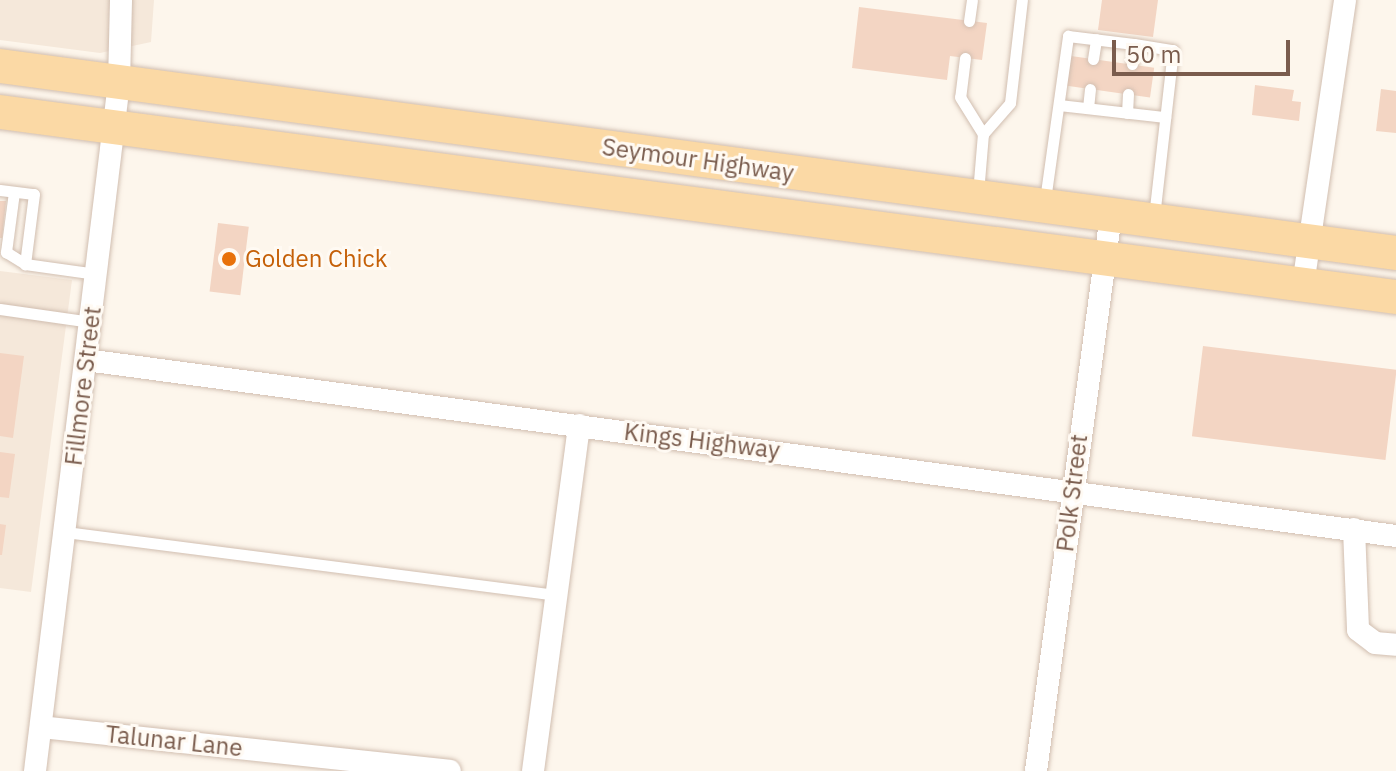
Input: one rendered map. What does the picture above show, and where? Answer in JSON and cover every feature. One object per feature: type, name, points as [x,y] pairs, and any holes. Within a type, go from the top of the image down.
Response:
[{"type":"main road","name":"Seymour Highway","points":[[0,66],[1396,253]]},
{"type":"main road","name":"Seymour Highway","points":[[0,112],[1396,297]]},
{"type":"main road","points":[[606,192],[612,149]]},
{"type":"street","name":"Fillmore Street","points":[[35,771],[119,83],[121,0]]},
{"type":"street","points":[[1303,285],[1345,0]]},
{"type":"street","name":"Polk Street","points":[[1036,771],[1111,215]]},
{"type":"street","name":"Kings Highway","points":[[86,360],[1072,489],[1396,536]]},
{"type":"street","points":[[533,771],[579,425]]},
{"type":"street","points":[[1354,529],[1358,630],[1375,643],[1396,645]]},
{"type":"street","name":"Talunar Lane","points":[[41,727],[450,771]]},
{"type":"lane","points":[[969,21],[972,0]]},
{"type":"lane","points":[[983,134],[1010,103],[1022,0]]},
{"type":"lane","points":[[1044,206],[1068,36],[1096,39],[1173,50],[1153,220]]},
{"type":"lane","points":[[1093,59],[1096,39]]},
{"type":"lane","points":[[1132,64],[1134,44]]},
{"type":"lane","points":[[965,58],[960,97],[983,134],[978,197]]},
{"type":"lane","points":[[1088,108],[1090,89]]},
{"type":"lane","points":[[1127,113],[1128,94]]},
{"type":"lane","points":[[1059,105],[1165,117]]},
{"type":"lane","points":[[0,190],[34,194],[25,264]]},
{"type":"lane","points":[[14,192],[6,252],[25,264],[96,274]]},
{"type":"lane","points":[[0,309],[91,322]]},
{"type":"lane","points":[[65,532],[556,595]]},
{"type":"shaded area","points":[[0,0],[154,0],[151,42],[100,53],[0,40]]},
{"type":"shaded area","points":[[0,271],[72,280],[31,592],[0,588]]},
{"type":"building","points":[[1102,0],[1158,0],[1153,37],[1098,30]]},
{"type":"building","points":[[859,7],[987,23],[982,60],[950,56],[947,80],[852,68]]},
{"type":"building","points":[[1071,56],[1154,68],[1150,97],[1067,86]]},
{"type":"building","points":[[1255,85],[1294,90],[1292,101],[1301,102],[1299,121],[1252,115]]},
{"type":"building","points":[[1381,89],[1396,91],[1396,133],[1376,131]]},
{"type":"building","points":[[0,201],[6,201],[2,238],[0,238]]},
{"type":"building","name":"Golden Chick","points":[[218,223],[249,227],[240,295],[210,291]]},
{"type":"building","points":[[1203,346],[1396,370],[1385,460],[1192,436]]},
{"type":"building","points":[[0,353],[24,356],[13,438],[0,436]]},
{"type":"building","points":[[0,452],[15,454],[9,498],[0,497]]},
{"type":"building","points":[[0,524],[6,525],[2,555],[0,555]]},
{"type":"place","name":"Golden Chick","points":[[229,259]]}]
